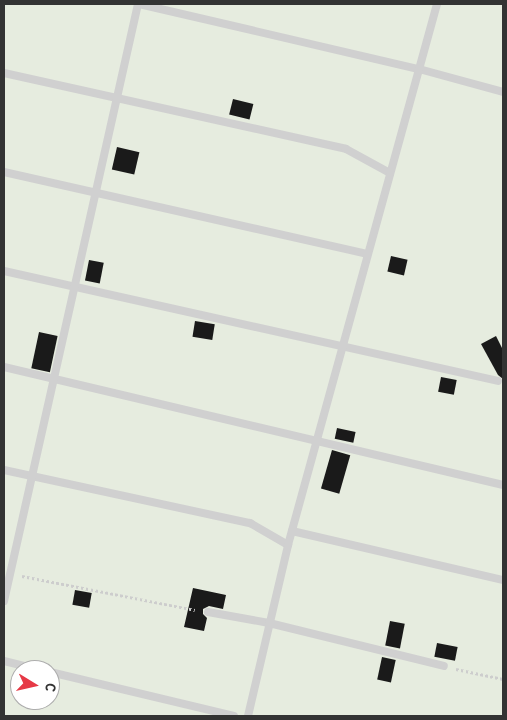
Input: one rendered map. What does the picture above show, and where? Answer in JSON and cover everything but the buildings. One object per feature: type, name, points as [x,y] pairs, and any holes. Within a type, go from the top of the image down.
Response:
[{"type":"lane","points":[[4,601],[30,476],[139,4],[419,69],[503,92]]},
{"type":"lane","points":[[248,716],[288,545],[437,4]]},
{"type":"lane","points":[[4,73],[346,149],[390,173]]},
{"type":"lane","points":[[4,172],[367,254]]},
{"type":"lane","points":[[4,271],[498,381]]},
{"type":"lane","points":[[4,367],[503,485]]},
{"type":"lane","points":[[4,470],[250,523],[288,545]]},
{"type":"lane","points":[[292,531],[503,580]]},
{"type":"lane","points":[[208,612],[269,623],[444,666]]},
{"type":"lane","points":[[60,674],[234,716]]},
{"type":"path","points":[[9,573],[208,612]]},
{"type":"path","points":[[444,666],[503,679]]},
{"type":"shaded area","points":[[4,4],[503,4],[503,716],[4,716]]}]
